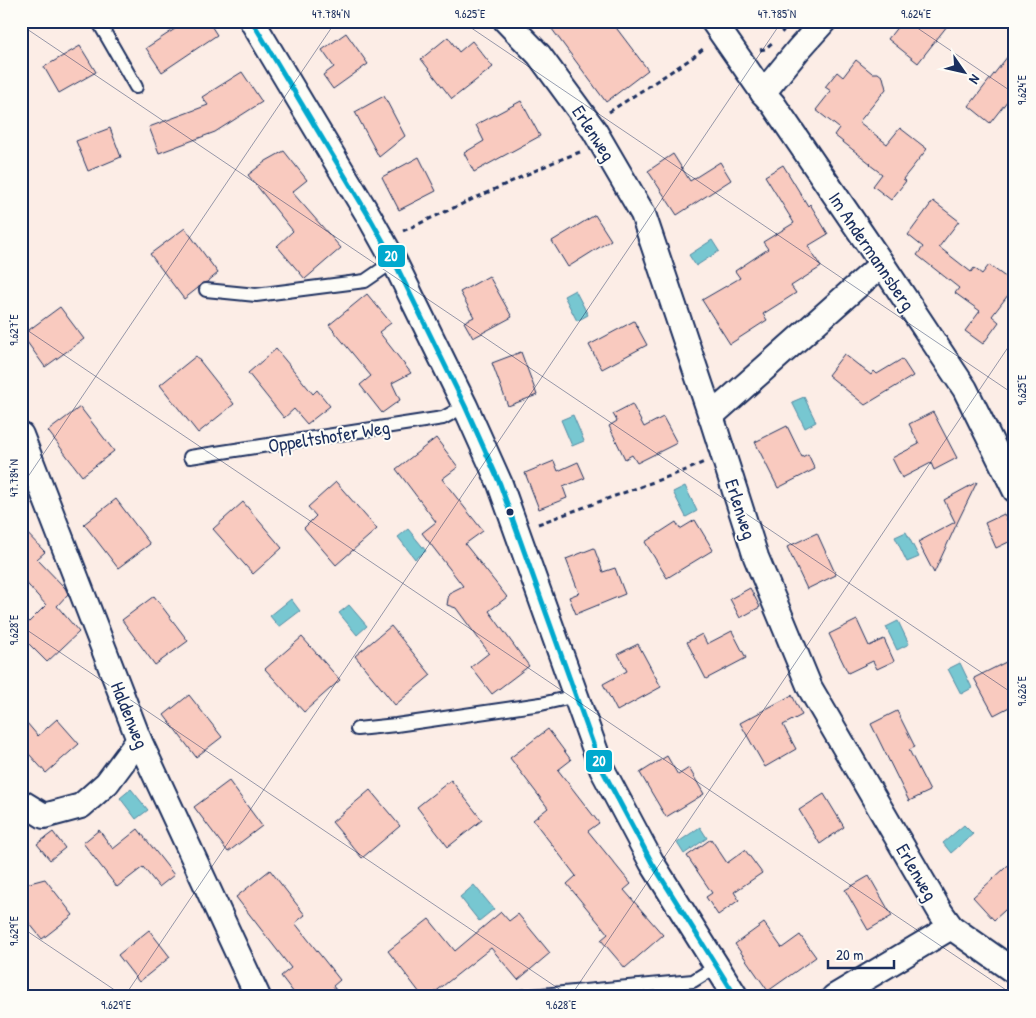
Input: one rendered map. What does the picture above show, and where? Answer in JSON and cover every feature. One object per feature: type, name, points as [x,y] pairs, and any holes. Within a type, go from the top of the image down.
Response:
[{"type":"street","points":[[252,21],[394,261],[465,406],[500,484],[602,769],[652,863],[736,997]]},
{"type":"street","name":"Erlenweg","points":[[506,21],[539,55],[590,124],[642,214],[711,416],[756,557],[810,688],[951,927],[1015,972]]},
{"type":"street","name":"Im Andermannsberg","points":[[713,21],[763,93],[773,104],[965,389],[1015,490]]},
{"type":"street","points":[[763,93],[824,21]]},
{"type":"street","points":[[711,416],[882,264]]},
{"type":"street","name":"Haldenweg","points":[[21,435],[139,740],[254,994]]},
{"type":"street","points":[[21,802],[44,816],[81,806],[107,783],[139,740]]},
{"type":"street","points":[[834,997],[951,927]]},
{"type":"lane","points":[[98,21],[136,86]]},
{"type":"lane","points":[[206,290],[256,296],[365,281],[394,261]]},
{"type":"lane","name":"Oppeltshofer Weg","points":[[190,457],[443,418],[465,406]]},
{"type":"lane","points":[[357,729],[532,706],[576,696]]},
{"type":"lane","points":[[520,997],[693,981],[717,966]]},
{"type":"path","points":[[777,21],[783,31]]},
{"type":"path","points":[[590,124],[692,58]]},
{"type":"path","points":[[382,241],[554,162],[576,154]]},
{"type":"path","points":[[518,534],[544,521],[709,460]]},
{"type":"water","points":[[712,240],[719,251],[696,266],[689,255]]},
{"type":"water","points":[[575,290],[588,315],[577,321],[564,296]]},
{"type":"water","points":[[804,397],[816,422],[805,428],[792,402]]},
{"type":"water","points":[[573,415],[584,441],[572,446],[561,420]]},
{"type":"water","points":[[685,486],[697,511],[686,517],[673,492]]},
{"type":"water","points":[[408,529],[426,551],[415,559],[398,537]]},
{"type":"water","points":[[906,532],[919,557],[907,562],[895,537]]},
{"type":"water","points":[[291,599],[300,611],[279,627],[270,616]]},
{"type":"water","points":[[349,605],[367,626],[357,635],[339,613]]},
{"type":"water","points":[[898,621],[909,644],[897,650],[886,627]]},
{"type":"water","points":[[960,663],[972,688],[961,694],[948,669]]},
{"type":"water","points":[[131,789],[148,810],[136,819],[120,798]]},
{"type":"water","points":[[964,825],[973,834],[951,853],[943,843]]},
{"type":"water","points":[[700,827],[707,838],[684,854],[677,843]]},
{"type":"water","points":[[474,885],[494,909],[479,921],[460,897]]},
{"type":"building","points":[[187,21],[208,21],[217,35],[162,72],[146,48]]},
{"type":"building","points":[[546,21],[611,21],[648,70],[606,102]]},
{"type":"building","points":[[902,21],[951,21],[918,63],[888,39]]},
{"type":"building","points":[[346,33],[368,64],[333,89],[323,75],[334,67],[322,50]]},
{"type":"building","points":[[448,37],[459,52],[472,41],[493,67],[452,99],[421,59]]},
{"type":"building","points":[[80,46],[96,72],[59,93],[44,67]]},
{"type":"building","points":[[1015,47],[1015,91],[990,123],[969,106]]},
{"type":"building","points":[[856,60],[872,73],[878,73],[883,77],[886,89],[859,122],[887,144],[900,128],[927,149],[903,179],[906,181],[891,200],[873,186],[882,174],[834,135],[839,128],[816,110],[831,91],[825,87],[837,72],[843,77]]},
{"type":"building","points":[[242,72],[262,102],[215,132],[159,153],[149,127],[208,105],[202,97]]},
{"type":"building","points":[[384,96],[405,136],[379,157],[355,112]]},
{"type":"building","points":[[521,101],[540,136],[474,172],[464,153],[484,141],[476,125]]},
{"type":"building","points":[[110,128],[121,157],[88,171],[76,141]]},
{"type":"building","points":[[284,151],[307,180],[292,192],[341,248],[305,279],[277,246],[293,231],[248,175],[266,161]]},
{"type":"building","points":[[673,154],[690,181],[720,162],[731,180],[677,215],[648,171]]},
{"type":"building","points":[[419,157],[436,191],[399,210],[382,177]]},
{"type":"building","points":[[783,165],[828,234],[808,246],[821,267],[791,286],[796,293],[763,314],[767,320],[730,344],[702,300],[740,278],[735,271],[768,249],[763,242],[794,223],[765,176]]},
{"type":"building","points":[[933,201],[959,221],[939,247],[971,272],[974,268],[982,274],[989,265],[1015,284],[992,316],[999,322],[983,344],[965,331],[980,311],[955,293],[959,288],[917,255],[923,247],[908,235]]},
{"type":"building","points":[[595,215],[611,240],[568,267],[552,241]]},
{"type":"building","points":[[185,228],[218,273],[207,282],[202,283],[184,299],[150,254]]},
{"type":"building","points":[[489,276],[512,317],[473,338],[464,322],[474,317],[460,292]]},
{"type":"building","points":[[367,294],[391,323],[379,332],[411,373],[392,383],[400,400],[382,413],[360,385],[371,376],[329,325]]},
{"type":"building","points":[[60,307],[84,339],[45,367],[22,335]]},
{"type":"building","points":[[634,321],[647,345],[602,369],[589,345]]},
{"type":"building","points":[[276,349],[313,394],[317,390],[330,406],[307,424],[294,409],[284,418],[248,373]]},
{"type":"building","points":[[521,352],[537,395],[508,406],[492,363]]},
{"type":"building","points":[[844,354],[871,375],[874,371],[877,374],[902,359],[913,376],[865,405],[828,375]]},
{"type":"building","points":[[196,356],[234,404],[198,433],[160,385]]},
{"type":"building","points":[[632,404],[644,427],[663,417],[677,443],[637,463],[632,455],[625,459],[609,426],[617,421],[613,414]]},
{"type":"building","points":[[80,407],[114,451],[82,476],[48,431]]},
{"type":"building","points":[[933,412],[957,458],[934,470],[931,463],[902,478],[892,458],[919,444],[909,424]]},
{"type":"building","points":[[787,426],[802,457],[808,454],[815,469],[778,488],[755,442]]},
{"type":"building","points":[[436,438],[458,467],[442,479],[483,531],[465,544],[507,597],[489,611],[529,666],[492,694],[471,667],[489,653],[456,608],[447,605],[449,593],[463,586],[422,533],[436,522],[396,469]]},
{"type":"building","points":[[554,461],[558,471],[578,462],[585,478],[563,487],[567,498],[539,509],[525,473]]},
{"type":"building","points":[[336,482],[377,529],[336,565],[304,528],[316,516],[308,507]]},
{"type":"building","points":[[977,482],[934,573],[918,542],[955,522],[944,500]]},
{"type":"building","points":[[116,499],[150,544],[118,568],[84,524]]},
{"type":"building","points":[[243,502],[282,548],[253,574],[213,529]]},
{"type":"building","points":[[1004,514],[1015,539],[996,548],[985,523]]},
{"type":"building","points":[[695,520],[713,550],[667,578],[645,542],[676,522],[680,529]]},
{"type":"building","points":[[21,527],[45,552],[37,559],[65,588],[68,594],[57,606],[79,632],[47,662],[21,636],[21,630],[46,605],[21,577]]},
{"type":"building","points":[[817,533],[836,575],[807,589],[787,547]]},
{"type":"building","points":[[594,548],[603,572],[615,568],[625,594],[576,614],[569,597],[579,593],[566,559]]},
{"type":"building","points":[[750,588],[760,607],[740,618],[730,599]]},
{"type":"building","points":[[154,596],[188,641],[155,665],[122,620]]},
{"type":"building","points":[[857,620],[869,646],[884,639],[894,661],[877,669],[873,661],[848,673],[829,634]]},
{"type":"building","points":[[391,626],[431,675],[395,705],[355,656]]},
{"type":"building","points":[[732,631],[746,658],[706,679],[687,642],[702,634],[707,644]]},
{"type":"building","points":[[302,637],[340,680],[304,712],[265,669]]},
{"type":"building","points":[[638,644],[661,687],[617,711],[603,684],[627,671],[618,654]]},
{"type":"building","points":[[1006,662],[1015,678],[1015,704],[994,715],[974,678]]},
{"type":"building","points":[[189,695],[222,737],[196,757],[164,715]]},
{"type":"building","points":[[792,695],[802,715],[783,725],[796,749],[765,767],[740,723]]},
{"type":"building","points":[[897,711],[915,747],[909,750],[930,791],[909,801],[871,724]]},
{"type":"building","points":[[21,716],[38,736],[57,719],[79,744],[46,773],[21,745]]},
{"type":"building","points":[[548,729],[571,760],[558,770],[599,823],[588,831],[631,884],[624,890],[663,935],[625,968],[601,940],[608,934],[567,884],[576,876],[533,820],[548,808],[510,758]]},
{"type":"building","points":[[667,756],[678,775],[689,768],[704,794],[666,817],[640,773]]},
{"type":"building","points":[[451,780],[482,820],[448,847],[417,807]]},
{"type":"building","points":[[229,781],[262,826],[228,852],[194,807]]},
{"type":"building","points":[[370,790],[400,826],[362,858],[332,822]]},
{"type":"building","points":[[824,794],[844,827],[820,844],[799,810]]},
{"type":"building","points":[[138,829],[174,875],[159,887],[143,867],[117,887],[83,843],[99,830],[113,849]]},
{"type":"building","points":[[53,832],[65,848],[50,860],[37,844]]},
{"type":"building","points":[[711,839],[727,863],[745,850],[762,873],[734,892],[739,900],[718,915],[706,897],[712,893],[687,856]]},
{"type":"building","points":[[1015,859],[1015,901],[994,920],[973,897]]},
{"type":"building","points":[[270,870],[305,915],[295,923],[340,980],[333,986],[341,997],[297,997],[281,976],[291,968],[236,897]]},
{"type":"building","points":[[869,876],[892,916],[868,930],[845,890]]},
{"type":"building","points":[[45,879],[73,915],[42,939],[21,913],[21,896],[23,895],[22,885]]},
{"type":"building","points":[[501,912],[509,921],[518,914],[550,953],[518,980],[491,948],[429,997],[423,997],[388,951],[429,919],[455,951]]},
{"type":"building","points":[[764,923],[782,948],[800,935],[816,957],[768,991],[735,944]]},
{"type":"building","points":[[149,930],[170,957],[139,982],[118,955]]},
{"type":"transit line","name":"20","points":[[252,21],[394,261],[465,406],[500,484],[602,769],[652,863],[736,997]]}]
